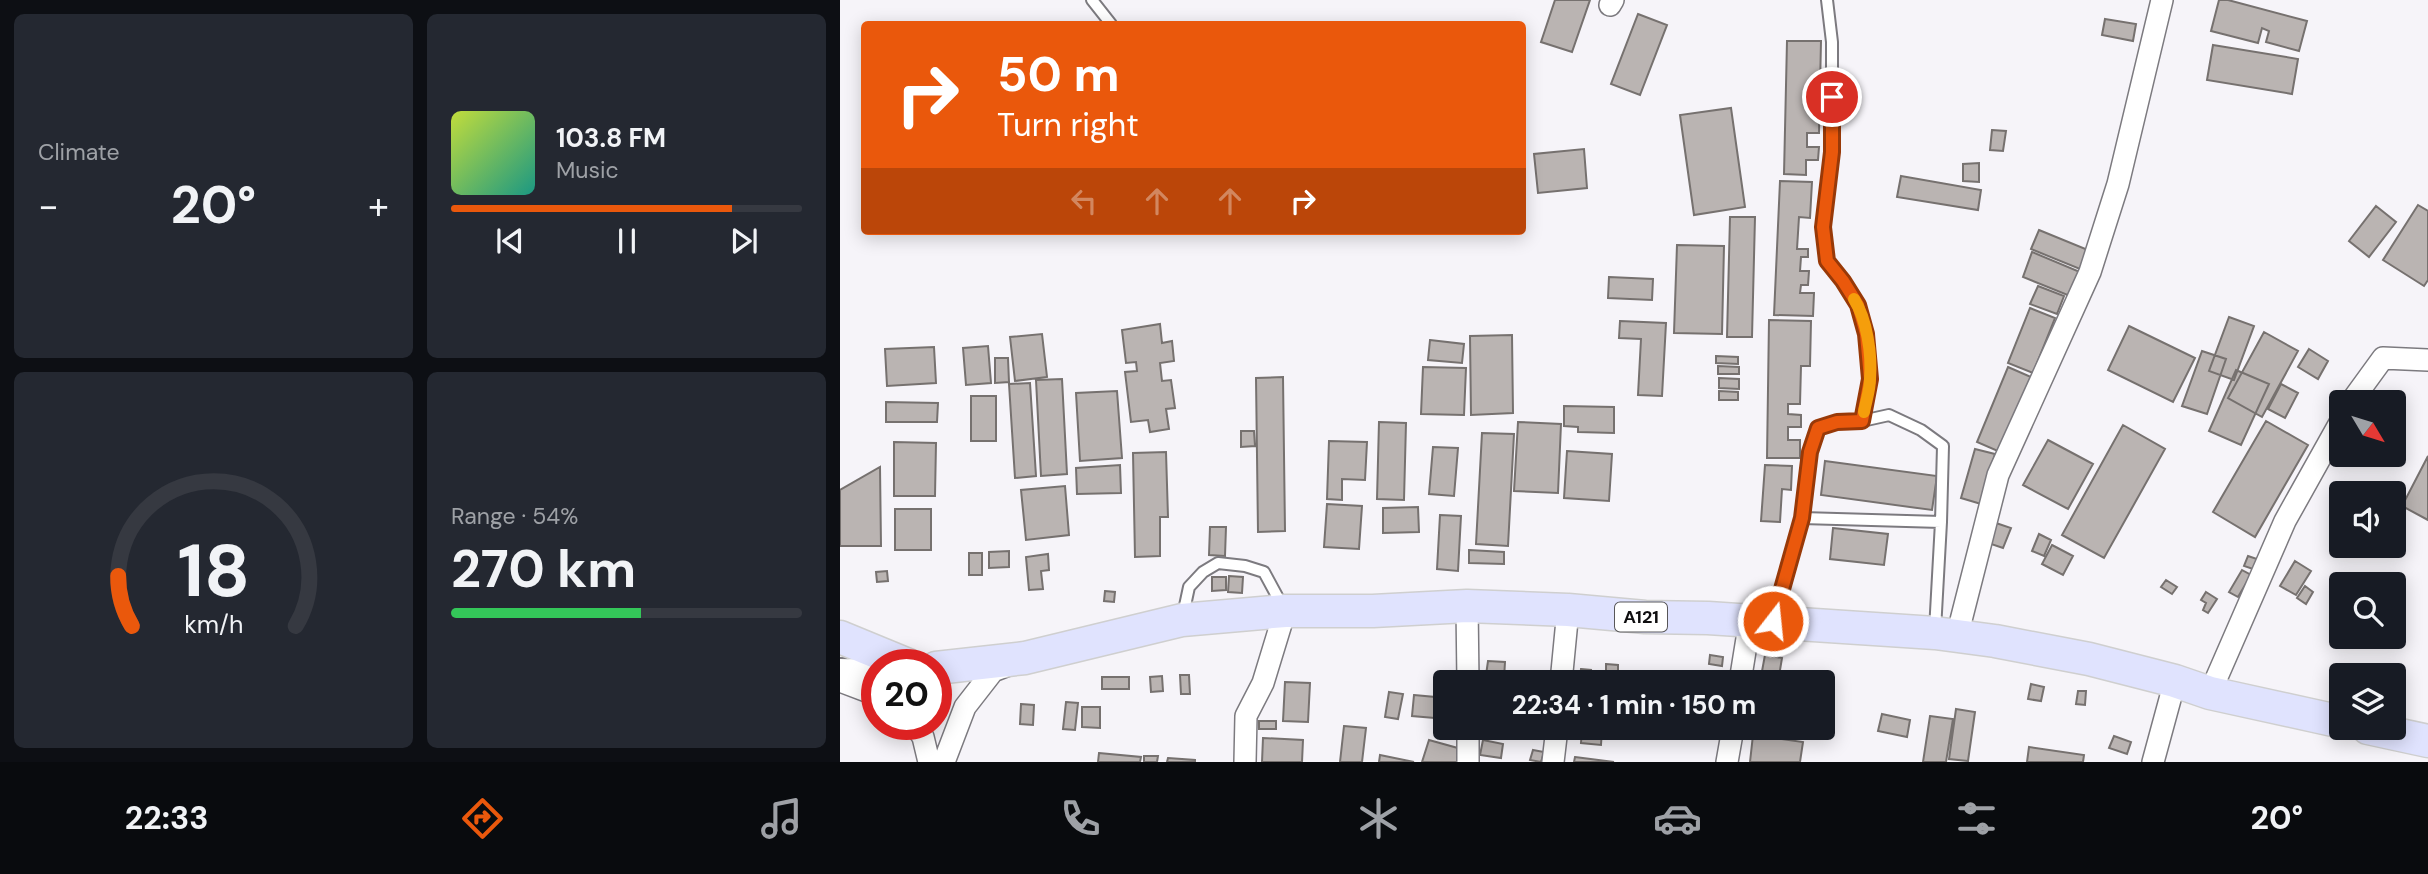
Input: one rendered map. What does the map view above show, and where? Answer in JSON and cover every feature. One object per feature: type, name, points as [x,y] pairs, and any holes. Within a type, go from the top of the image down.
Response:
[{"type":"main road","name":"A121","points":[[952,666],[1025,658],[1182,620],[1285,611],[1373,611],[1467,606],[1762,621],[1946,634],[2089,659],[2210,693],[2329,719]]},
{"type":"main road","points":[[840,637],[869,649]]},
{"type":"main road","points":[[2406,736],[2428,741]]},
{"type":"street","points":[[1946,634],[1998,475],[2090,272],[2118,184],[2161,0]]},
{"type":"street","points":[[2360,390],[2383,358],[2428,360]]},
{"type":"street","points":[[2210,693],[2286,521],[2329,443]]},
{"type":"street","points":[[1467,606],[1468,670]]},
{"type":"street","points":[[1562,670],[1568,610]]},
{"type":"street","points":[[1245,762],[1246,716],[1263,683],[1285,611]]},
{"type":"street","points":[[1744,670],[1762,621]]},
{"type":"street","points":[[944,762],[965,707],[977,691],[993,671],[1025,658]]},
{"type":"street","points":[[840,671],[861,672]]},
{"type":"street","points":[[840,681],[861,689]]},
{"type":"street","points":[[2153,762],[2175,681]]},
{"type":"street","points":[[924,740],[929,762]]},
{"type":"street","points":[[1468,740],[1468,762]]},
{"type":"street","points":[[1553,762],[1556,740]]},
{"type":"street","points":[[1727,762],[1731,740]]},
{"type":"lane","points":[[1092,0],[1109,21]]},
{"type":"lane","points":[[1827,0],[1832,43],[1832,152],[1823,227],[1827,261],[1858,305],[1866,334],[1870,379],[1862,421]]},
{"type":"lane","points":[[1762,621],[1802,518],[1810,452],[1818,428],[1837,422],[1862,421],[1889,415],[1921,430],[1943,446],[1941,522],[1946,634]]},
{"type":"lane","points":[[1802,518],[1941,522]]},
{"type":"lane","points":[[1182,620],[1189,587],[1203,572],[1218,563],[1245,566],[1264,572],[1285,611]]},
{"type":"building","points":[[1555,0],[1590,0],[1572,52],[1541,42]]},
{"type":"building","points":[[2219,0],[2307,21],[2299,51],[2266,42],[2269,31],[2262,28],[2258,43],[2211,31]]},
{"type":"building","points":[[1638,14],[1667,25],[1640,95],[1611,84]]},
{"type":"building","points":[[2105,19],[2136,24],[2133,41],[2102,35]]},
{"type":"building","points":[[1787,41],[1821,41],[1819,133],[1807,133],[1807,147],[1819,147],[1818,160],[1806,160],[1806,175],[1784,174]]},
{"type":"building","points":[[2213,45],[2298,59],[2292,94],[2207,80]]},
{"type":"building","points":[[1731,108],[1745,207],[1694,215],[1680,115]]},
{"type":"building","points":[[1992,130],[2006,131],[2003,151],[1990,150]]},
{"type":"building","points":[[1584,149],[1587,188],[1538,193],[1534,154]]},
{"type":"building","points":[[1979,163],[1979,182],[1963,181],[1963,164]]},
{"type":"building","points":[[1901,176],[1981,190],[1978,210],[1897,197]]},
{"type":"building","points":[[1780,181],[1812,182],[1810,218],[1799,217],[1797,249],[1808,249],[1808,257],[1801,257],[1800,271],[1809,271],[1808,285],[1801,285],[1800,293],[1814,293],[1813,316],[1774,315]]},
{"type":"building","points":[[2418,205],[2428,211],[2428,280],[2424,286],[2383,260]]},
{"type":"building","points":[[2376,206],[2396,222],[2369,257],[2349,241]]},
{"type":"building","points":[[1730,217],[1755,217],[1752,337],[1727,337]]},
{"type":"building","points":[[2039,230],[2088,250],[2080,269],[2031,249]]},
{"type":"building","points":[[1677,245],[1724,246],[1722,334],[1674,333]]},
{"type":"building","points":[[2032,252],[2080,272],[2070,296],[2023,277]]},
{"type":"building","points":[[1609,277],[1653,279],[1652,300],[1608,298]]},
{"type":"building","points":[[2038,286],[2064,296],[2057,314],[2030,304]]},
{"type":"building","points":[[2030,308],[2055,318],[2033,373],[2008,363]]},
{"type":"building","points":[[2229,317],[2254,326],[2234,380],[2209,371]]},
{"type":"building","points":[[1769,320],[1811,321],[1810,366],[1801,366],[1800,404],[1788,404],[1788,414],[1801,415],[1801,427],[1788,427],[1788,440],[1800,440],[1800,458],[1767,458]]},
{"type":"building","points":[[1620,321],[1666,323],[1662,396],[1638,395],[1641,339],[1619,338]]},
{"type":"building","points":[[1160,324],[1162,343],[1172,341],[1174,361],[1160,363],[1162,381],[1171,380],[1175,408],[1166,409],[1169,429],[1150,432],[1148,420],[1131,422],[1125,372],[1137,371],[1136,362],[1126,363],[1122,330]]},
{"type":"building","points":[[2129,326],[2195,358],[2173,402],[2108,370]]},
{"type":"building","points":[[2264,332],[2298,351],[2262,417],[2228,398]]},
{"type":"building","points":[[1042,334],[1047,377],[1015,381],[1010,337]]},
{"type":"building","points":[[1512,335],[1513,413],[1471,415],[1470,336]]},
{"type":"building","points":[[1430,340],[1464,344],[1462,363],[1428,360]]},
{"type":"building","points":[[988,346],[991,383],[966,385],[963,348]]},
{"type":"building","points":[[934,347],[936,383],[887,386],[885,349]]},
{"type":"building","points":[[2309,349],[2328,361],[2318,379],[2298,367]]},
{"type":"building","points":[[2202,351],[2226,359],[2207,414],[2182,406]]},
{"type":"building","points":[[1716,356],[1738,357],[1738,364],[1716,363]]},
{"type":"building","points":[[995,358],[1008,358],[1009,382],[995,383]]},
{"type":"building","points":[[1718,366],[1739,367],[1739,374],[1718,374]]},
{"type":"building","points":[[1423,367],[1466,368],[1464,415],[1421,414]]},
{"type":"building","points":[[2008,367],[2031,377],[2000,452],[1977,442]]},
{"type":"building","points":[[2236,370],[2269,384],[2241,445],[2209,431]]},
{"type":"building","points":[[1283,377],[1285,531],[1258,532],[1256,378]]},
{"type":"building","points":[[1719,378],[1739,379],[1739,389],[1719,388]]},
{"type":"building","points":[[1062,379],[1067,474],[1041,476],[1036,380]]},
{"type":"building","points":[[1030,383],[1036,476],[1015,478],[1009,384]]},
{"type":"building","points":[[2281,384],[2298,393],[2285,418],[2268,409]]},
{"type":"building","points":[[1117,391],[1122,458],[1080,461],[1076,393]]},
{"type":"building","points":[[1719,391],[1738,392],[1738,400],[1719,400]]},
{"type":"building","points":[[971,396],[996,396],[996,441],[971,441]]},
{"type":"building","points":[[886,402],[938,403],[937,422],[886,422]]},
{"type":"building","points":[[1564,406],[1614,407],[1614,433],[1578,432],[1578,427],[1564,426]]},
{"type":"building","points":[[2266,421],[2308,445],[2255,537],[2213,512]]},
{"type":"building","points":[[1379,422],[1406,423],[1404,500],[1377,499]]},
{"type":"building","points":[[1518,422],[1561,424],[1558,493],[1514,491]]},
{"type":"building","points":[[2123,425],[2165,449],[2104,558],[2062,535]]},
{"type":"building","points":[[1241,431],[1254,431],[1255,446],[1241,447]]},
{"type":"building","points":[[1482,433],[1514,434],[1508,546],[1476,544]]},
{"type":"building","points":[[2048,440],[2093,464],[2068,509],[2023,485]]},
{"type":"building","points":[[1329,441],[1367,442],[1365,480],[1342,479],[1342,500],[1327,499]]},
{"type":"building","points":[[894,442],[936,443],[935,496],[894,496]]},
{"type":"building","points":[[1433,447],[1458,448],[1454,496],[1429,494]]},
{"type":"building","points":[[1975,449],[1995,454],[1981,504],[1961,498]]},
{"type":"building","points":[[1567,451],[1612,454],[1609,501],[1564,498]]},
{"type":"building","points":[[1166,452],[1168,517],[1160,517],[1160,556],[1135,557],[1133,453]]},
{"type":"building","points":[[2428,456],[2428,520],[2406,508],[2406,498]]},
{"type":"building","points":[[1825,461],[1937,476],[1932,510],[1821,495]]},
{"type":"building","points":[[1120,465],[1121,493],[1077,494],[1076,468]]},
{"type":"building","points":[[1765,465],[1792,466],[1791,490],[1782,489],[1780,522],[1761,521]]},
{"type":"building","points":[[880,467],[881,546],[840,546],[840,490]]},
{"type":"building","points":[[1065,486],[1069,535],[1026,540],[1021,490]]},
{"type":"building","points":[[1327,504],[1362,506],[1359,549],[1324,547]]},
{"type":"building","points":[[1418,507],[1419,532],[1383,533],[1383,508]]},
{"type":"building","points":[[895,509],[931,509],[931,550],[895,550]]},
{"type":"building","points":[[1440,515],[1461,516],[1458,571],[1437,569]]},
{"type":"building","points":[[1996,523],[2011,528],[2003,548],[1988,543]]},
{"type":"building","points":[[1210,527],[1226,527],[1225,556],[1209,555]]},
{"type":"building","points":[[1833,528],[1888,534],[1884,565],[1830,559]]},
{"type":"building","points":[[2039,534],[2051,540],[2044,556],[2032,551]]},
{"type":"building","points":[[2052,545],[2073,556],[2063,575],[2042,564]]},
{"type":"building","points":[[1469,550],[1504,552],[1504,564],[1469,563]]},
{"type":"building","points":[[1009,551],[1009,567],[989,568],[989,552]]},
{"type":"building","points":[[969,553],[982,553],[982,575],[969,575]]},
{"type":"building","points":[[1048,554],[1049,570],[1041,571],[1043,589],[1029,590],[1026,557]]},
{"type":"building","points":[[2248,556],[2260,560],[2256,570],[2244,566]]},
{"type":"building","points":[[2295,561],[2311,571],[2296,595],[2280,586]]},
{"type":"building","points":[[2242,570],[2251,575],[2238,597],[2229,592]]},
{"type":"building","points":[[887,571],[888,581],[877,582],[876,572]]},
{"type":"building","points":[[1229,576],[1243,577],[1242,593],[1228,592]]},
{"type":"building","points":[[1212,577],[1226,577],[1226,590],[1212,591]]},
{"type":"building","points":[[2166,580],[2177,587],[2172,594],[2161,587]]},
{"type":"building","points":[[2305,586],[2313,592],[2306,604],[2297,598]]},
{"type":"building","points":[[1105,591],[1115,592],[1114,602],[1104,601]]},
{"type":"building","points":[[2206,592],[2217,599],[2208,613],[2203,610],[2206,603],[2201,600]]},
{"type":"building","points":[[1710,655],[1723,657],[1722,666],[1709,664]]},
{"type":"building","points":[[1765,655],[1782,658],[1780,670],[1762,670]]},
{"type":"building","points":[[1488,661],[1505,662],[1505,670],[1487,670]]},
{"type":"building","points":[[1606,664],[1618,665],[1618,670],[1606,670]]},
{"type":"building","points":[[1180,675],[1189,675],[1190,694],[1181,694]]},
{"type":"building","points":[[1162,676],[1163,691],[1151,692],[1150,677]]},
{"type":"building","points":[[1102,677],[1129,677],[1129,689],[1102,689]]},
{"type":"building","points":[[1285,682],[1310,683],[1308,722],[1283,721]]},
{"type":"building","points":[[2031,684],[2044,687],[2041,701],[2028,699]]},
{"type":"building","points":[[2078,691],[2086,691],[2085,705],[2076,704]]},
{"type":"building","points":[[1389,692],[1403,694],[1398,719],[1385,717]]},
{"type":"building","points":[[1414,695],[1433,697],[1433,718],[1412,716]]},
{"type":"building","points":[[1066,702],[1078,703],[1075,730],[1063,729]]},
{"type":"building","points":[[1021,704],[1034,705],[1033,725],[1020,724]]},
{"type":"building","points":[[1082,707],[1100,707],[1100,728],[1082,727]]},
{"type":"building","points":[[1956,709],[1975,712],[1968,761],[1949,759]]},
{"type":"building","points":[[1882,714],[1910,720],[1907,737],[1878,731]]},
{"type":"building","points":[[1930,716],[1953,719],[1946,762],[1923,762]]},
{"type":"building","points":[[1259,721],[1276,721],[1276,729],[1259,729]]},
{"type":"building","points":[[1344,726],[1366,728],[1362,762],[1340,762]]},
{"type":"building","points":[[2114,736],[2131,742],[2127,754],[2109,748]]},
{"type":"building","points":[[1263,738],[1303,740],[1302,762],[1262,762]]},
{"type":"building","points":[[1429,740],[1465,750],[1461,762],[1422,762]]},
{"type":"building","points":[[1483,740],[1503,744],[1501,758],[1480,755]]},
{"type":"building","points":[[1581,740],[1601,740],[1601,745],[1581,743]]},
{"type":"building","points":[[1752,740],[1803,742],[1800,762],[1750,762]]},
{"type":"building","points":[[2029,747],[2084,755],[2083,762],[2027,762]]},
{"type":"building","points":[[1533,750],[1544,752],[1541,762],[1530,760]]},
{"type":"building","points":[[1099,753],[1141,757],[1140,762],[1098,762]]},
{"type":"building","points":[[1380,755],[1414,762],[1379,762]]},
{"type":"building","points":[[1144,756],[1158,756],[1157,762],[1144,762]]},
{"type":"building","points":[[1575,757],[1614,762],[1574,762]]},
{"type":"building","points":[[1168,758],[1195,760],[1195,762],[1167,762]]},
{"type":"slow traffic","points":[[1854,299],[1866,334],[1870,379],[1864,412]]},
{"type":"route","points":[[1773,621],[1802,518],[1810,452],[1818,428],[1837,422],[1862,421],[1870,379],[1866,334],[1858,305],[1827,261],[1823,227],[1832,152],[1832,97]]}]
